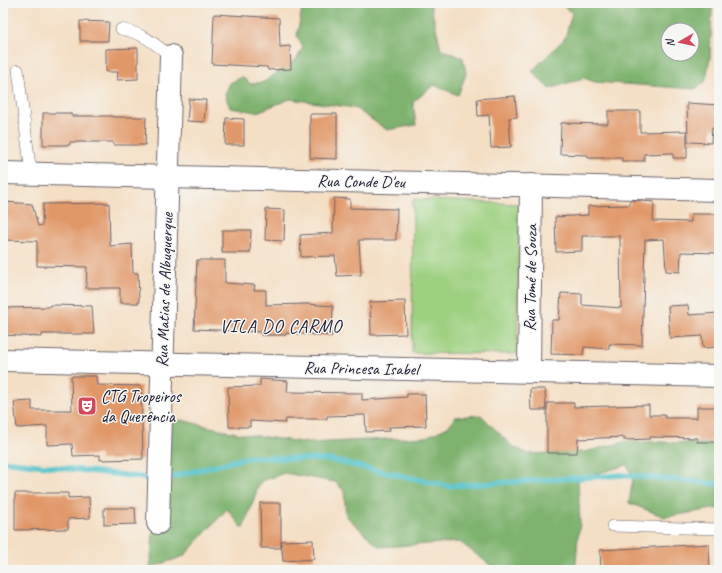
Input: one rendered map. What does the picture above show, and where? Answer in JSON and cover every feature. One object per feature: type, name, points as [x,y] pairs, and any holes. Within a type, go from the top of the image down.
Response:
[{"type":"street","name":"Rua Matias de Albuquerque","points":[[158,523],[171,56]]},
{"type":"street","name":"Rua Conde D'eu","points":[[3,173],[719,190]]},
{"type":"street","name":"Rua Tomé de Souza","points":[[529,371],[531,185]]},
{"type":"street","name":"Rua Princesa Isabel","points":[[3,360],[719,376]]},
{"type":"lane","points":[[121,29],[136,32],[146,37],[171,56]]},
{"type":"lane","points":[[18,70],[30,174]]},
{"type":"lane","points":[[612,526],[719,529]]},
{"type":"green space","points":[[313,3],[430,3],[441,49],[463,58],[466,74],[458,95],[434,85],[413,102],[416,125],[387,130],[355,108],[290,99],[257,112],[230,108],[225,94],[230,83],[242,77],[251,84],[264,82],[296,60],[303,48],[297,36],[302,8]]},
{"type":"green space","points":[[560,3],[718,3],[712,9],[710,59],[705,82],[695,89],[595,82],[584,78],[549,89],[532,71],[565,38],[572,13]]},
{"type":"green space","points":[[413,199],[519,204],[517,354],[412,353]]},
{"type":"green space","points":[[481,415],[512,446],[528,454],[585,452],[628,441],[719,444],[719,508],[665,517],[629,503],[633,477],[627,465],[578,479],[580,524],[576,563],[573,570],[497,570],[460,542],[379,547],[346,516],[344,491],[335,482],[284,473],[260,482],[243,529],[227,509],[184,556],[150,568],[160,455],[173,423],[181,420],[236,433],[309,443],[426,437],[448,427],[455,417]]},
{"type":"building","points":[[214,14],[279,18],[280,47],[290,46],[291,69],[268,70],[267,67],[212,64]]},
{"type":"building","points":[[80,21],[109,22],[108,41],[80,41]]},
{"type":"building","points":[[138,48],[138,79],[117,80],[118,72],[106,72],[106,49]]},
{"type":"building","points":[[515,96],[517,117],[509,118],[511,147],[491,148],[489,115],[478,116],[477,99]]},
{"type":"building","points":[[189,99],[206,100],[204,122],[187,121]]},
{"type":"building","points":[[687,103],[719,105],[719,129],[712,128],[711,143],[688,142]]},
{"type":"building","points":[[608,111],[640,111],[640,132],[687,131],[687,158],[673,158],[673,153],[644,154],[644,161],[622,161],[622,158],[588,158],[588,155],[560,154],[561,123],[608,124]]},
{"type":"building","points":[[43,113],[71,113],[71,116],[146,117],[145,145],[113,145],[113,142],[70,142],[70,145],[43,145]]},
{"type":"building","points":[[310,114],[337,114],[337,159],[310,158]]},
{"type":"building","points":[[226,118],[244,119],[244,145],[225,145]]},
{"type":"building","points":[[334,198],[350,199],[350,208],[397,209],[396,240],[359,240],[361,275],[337,276],[335,256],[301,257],[300,235],[333,233]]},
{"type":"building","points":[[630,200],[654,202],[653,221],[691,222],[691,214],[718,214],[718,253],[681,252],[680,272],[666,271],[664,239],[645,240],[642,345],[609,344],[609,349],[584,347],[583,355],[551,354],[552,320],[559,320],[561,293],[582,294],[582,305],[621,308],[620,236],[582,236],[582,251],[556,252],[555,217],[588,215],[588,206],[630,205]]},
{"type":"building","points":[[5,202],[32,204],[38,226],[42,225],[43,204],[109,203],[110,246],[132,244],[133,273],[138,273],[139,303],[120,303],[120,288],[86,288],[87,267],[37,266],[37,241],[3,240]]},
{"type":"building","points":[[266,209],[285,210],[284,241],[265,240]]},
{"type":"building","points":[[222,230],[251,230],[250,253],[222,253]]},
{"type":"building","points":[[197,260],[225,260],[225,283],[255,285],[254,290],[266,290],[266,305],[307,304],[333,306],[332,336],[286,333],[286,335],[261,335],[261,332],[194,329]]},
{"type":"building","points":[[405,301],[406,334],[371,335],[370,302]]},
{"type":"building","points":[[50,305],[92,306],[94,334],[42,334],[42,337],[3,335],[3,308],[49,307]]},
{"type":"building","points":[[688,305],[689,315],[719,313],[719,347],[703,348],[702,336],[670,338],[668,306]]},
{"type":"building","points":[[71,376],[96,376],[97,385],[141,386],[143,459],[100,460],[100,455],[73,456],[72,444],[47,445],[47,426],[17,428],[14,402],[32,401],[32,410],[72,410]]},
{"type":"building","points":[[260,379],[288,381],[287,392],[362,393],[362,400],[407,397],[407,394],[425,394],[426,426],[389,427],[390,431],[366,432],[365,415],[327,416],[327,419],[286,419],[285,423],[250,421],[250,427],[229,427],[228,387],[260,386]]},
{"type":"building","points":[[530,389],[545,389],[546,410],[531,410]]},
{"type":"building","points":[[547,403],[574,403],[574,407],[649,405],[649,415],[665,415],[665,418],[697,418],[697,407],[719,407],[719,442],[697,442],[697,438],[650,437],[650,439],[624,440],[624,437],[578,439],[577,453],[547,453]]},
{"type":"building","points":[[15,493],[68,493],[68,498],[89,497],[90,518],[68,519],[68,529],[15,530]]},
{"type":"building","points":[[260,503],[281,503],[281,548],[261,548]]},
{"type":"building","points":[[104,508],[135,508],[136,524],[104,525]]},
{"type":"building","points":[[313,540],[314,559],[283,561],[281,541]]},
{"type":"building","points":[[709,544],[710,570],[601,570],[600,550]]},
{"type":"waterway","points":[[164,479],[250,457],[330,460],[448,486],[622,475],[719,484]]},
{"type":"waterway","points":[[3,461],[156,479]]},
{"type":"place","name":"CTG Tropeiros da Querência","points":[[87,406]]},
{"type":"district","name":"VILA DO CARMO","points":[[281,326]]}]
